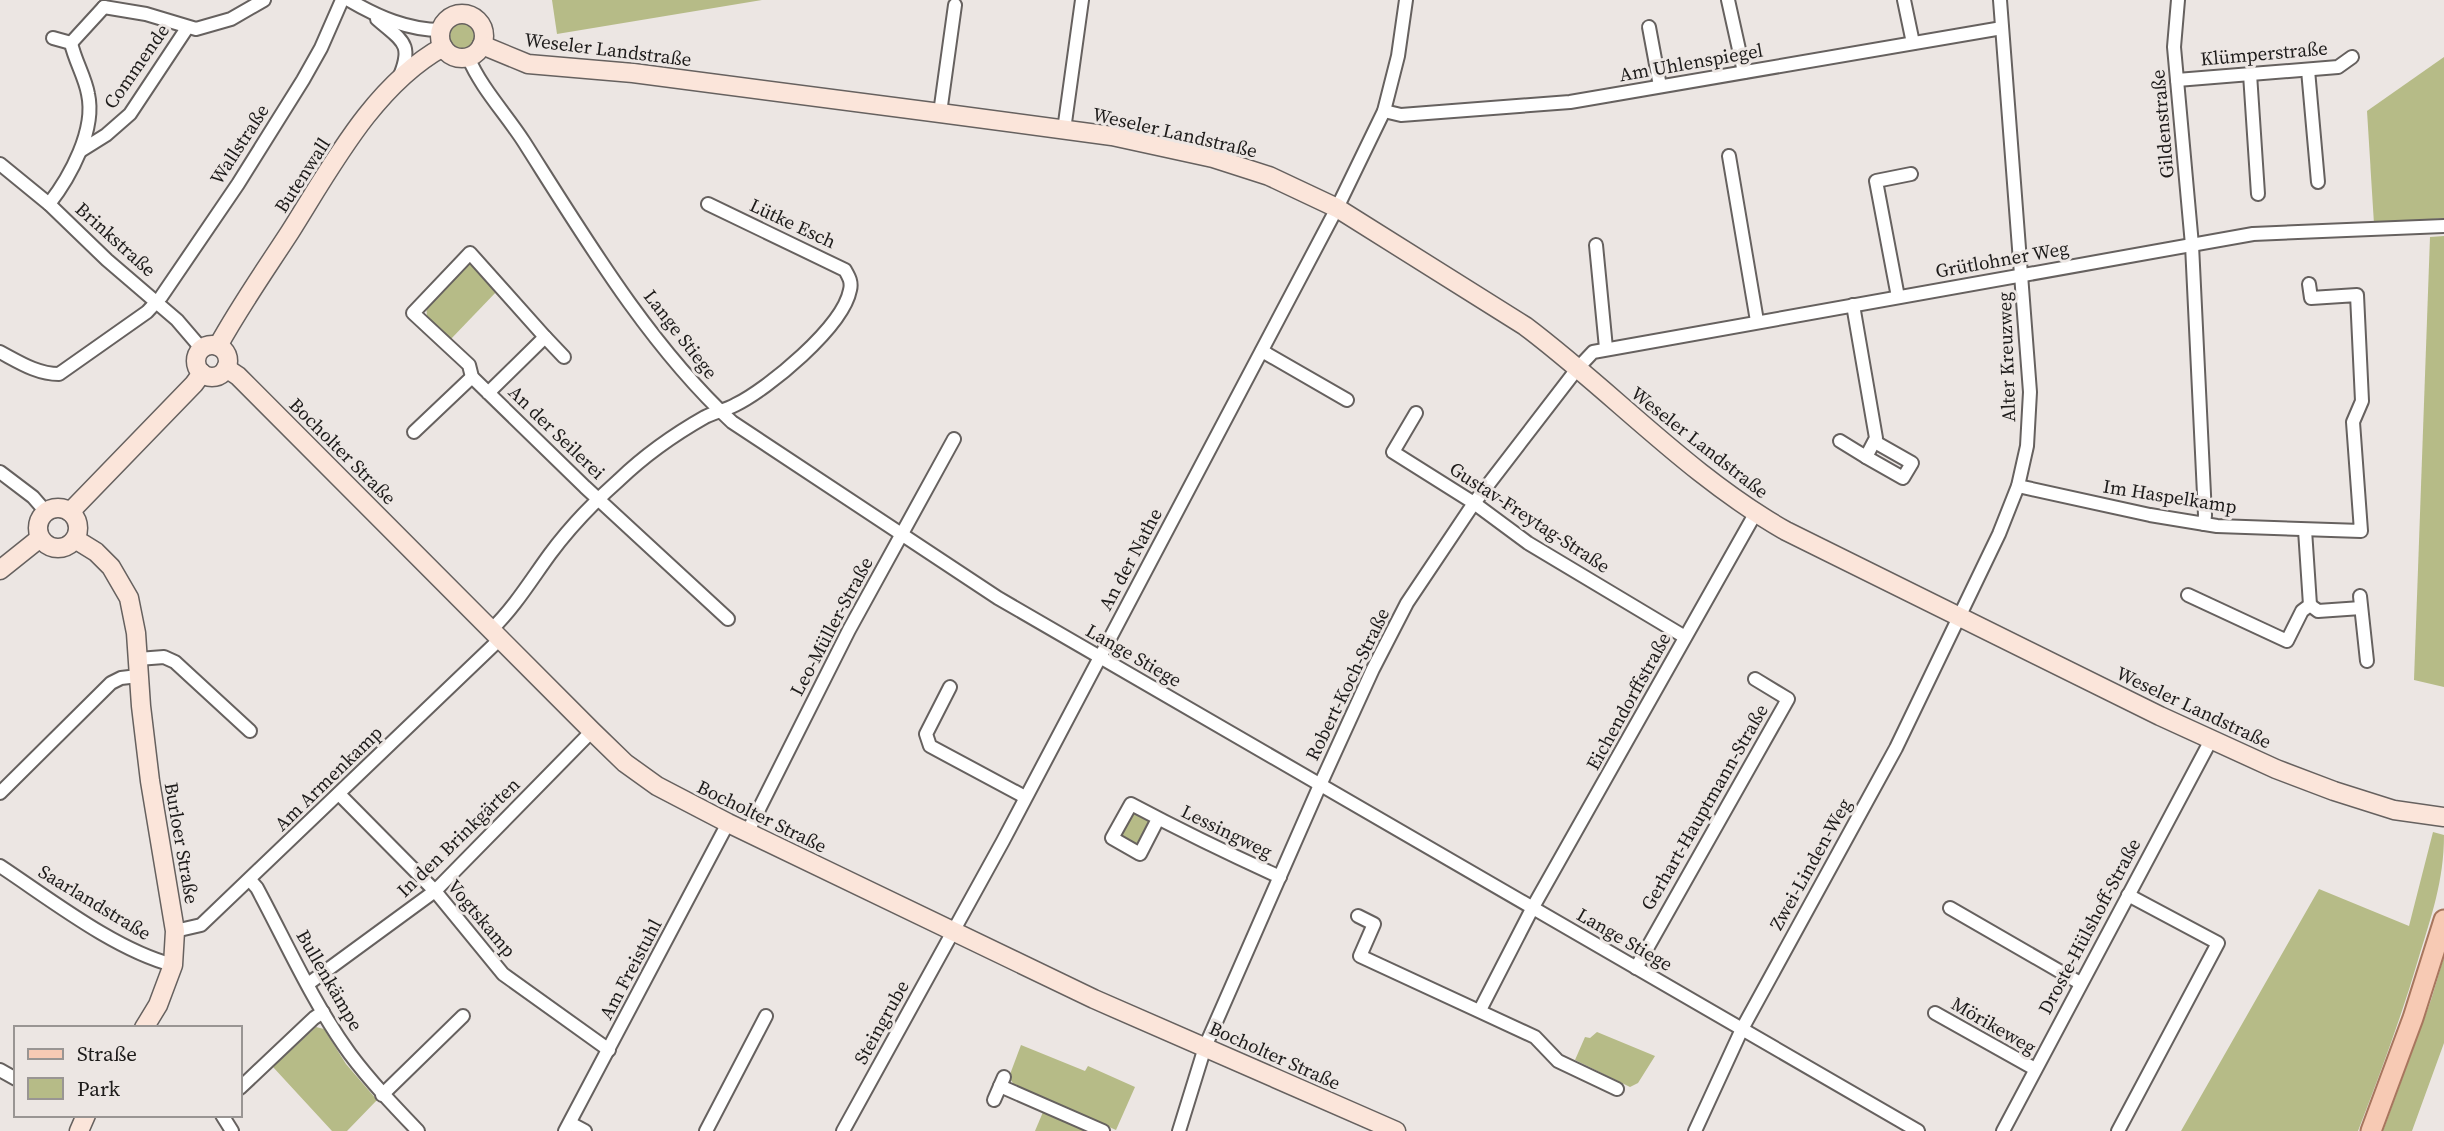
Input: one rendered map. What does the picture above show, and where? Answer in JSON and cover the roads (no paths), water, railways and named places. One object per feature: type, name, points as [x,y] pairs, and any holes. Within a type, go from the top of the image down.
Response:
[{"type":"main road","points":[[2371,1131],[2408,1031],[2444,920]]},
{"type":"street","points":[[71,43],[101,4],[146,14],[187,28],[206,28],[230,19],[262,0]]},
{"type":"street","name":"Wallstraße","points":[[0,352],[29,368],[47,374],[59,374],[147,312],[157,302],[238,184],[303,80],[321,48],[342,0]]},
{"type":"street","points":[[349,0],[369,12],[400,38],[406,60],[399,78]]},
{"type":"street","points":[[1065,130],[1082,0]]},
{"type":"street","name":"An der Nathe","points":[[953,932],[1337,208],[1384,111],[1398,56],[1406,0]]},
{"type":"street","points":[[1728,0],[1744,72]]},
{"type":"street","points":[[1904,0],[1913,43]]},
{"type":"street","name":"Alter Kreuzweg","points":[[1960,617],[2018,486],[2027,446],[2031,405],[2000,0]]},
{"type":"street","name":"Gildenstraße","points":[[2178,0],[2174,47],[2192,245],[2204,524]]},
{"type":"street","points":[[940,113],[955,5]]},
{"type":"street","points":[[369,12],[442,38],[453,57],[474,55],[482,45],[483,29],[470,8],[449,19],[442,38]]},
{"type":"street","points":[[1649,27],[1660,86]]},
{"type":"street","name":"Am Uhlenspiegel","points":[[1384,111],[1401,115],[1542,104],[2002,27]]},
{"type":"street","name":"Commende","points":[[82,150],[106,135],[130,114],[187,28]]},
{"type":"street","points":[[53,38],[71,43]]},
{"type":"street","name":"Butenwall","points":[[210,347],[380,98],[442,38]]},
{"type":"street","points":[[49,204],[82,150],[89,121],[89,96],[71,43]]},
{"type":"street","name":"Weseler Landstraße","points":[[482,45],[528,64],[633,73],[1112,136],[1213,158],[1269,176],[1337,208],[1525,326],[1659,440],[1755,514],[2211,740],[2334,791],[2394,810],[2444,817]]},
{"type":"street","name":"Lange Stiege","points":[[468,57],[623,292],[668,352],[732,422],[998,598],[1918,1131]]},
{"type":"street","name":"Klümperstraße","points":[[2177,80],[2338,67],[2352,57]]},
{"type":"street","points":[[2308,70],[2318,182]]},
{"type":"street","points":[[2250,74],[2258,194]]},
{"type":"street","points":[[1729,156],[1757,321]]},
{"type":"street","name":"Brinkstraße","points":[[0,164],[210,347]]},
{"type":"street","points":[[1898,297],[1876,181],[1911,174]]},
{"type":"street","name":"Lütke Esch","points":[[496,635],[502,619],[552,551],[599,498],[645,458],[706,417],[735,406],[777,376],[818,341],[833,323],[850,291],[851,280],[845,270],[834,263],[708,204]]},
{"type":"street","name":"Grütlohner Weg","points":[[1577,369],[1593,352],[1606,348],[2253,234],[2444,226]]},
{"type":"street","points":[[1595,246],[1606,348]]},
{"type":"street","name":"An der Seilerei","points":[[488,393],[545,337],[470,253],[413,313],[468,365],[471,377],[599,498]]},
{"type":"street","name":"Im Haspelkamp","points":[[2018,486],[2092,504],[2204,524],[2361,531],[2353,422],[2362,401],[2357,295],[2311,298],[2309,284]]},
{"type":"street","points":[[1853,305],[1876,438],[1866,457]]},
{"type":"street","points":[[545,337],[564,357]]},
{"type":"street","points":[[210,347],[227,355],[226,368],[218,376],[212,377],[202,373],[196,361],[210,347]]},
{"type":"street","points":[[1262,351],[1347,400]]},
{"type":"street","name":"Bocholter Straße","points":[[226,368],[238,376],[592,731],[625,763],[657,786],[747,833],[1094,999],[1396,1131]]},
{"type":"street","name":"Robert-Koch-Straße","points":[[1179,1131],[1205,1047],[1373,669],[1408,603],[1474,503],[1577,369]]},
{"type":"street","points":[[70,512],[202,373]]},
{"type":"street","points":[[414,432],[471,377]]},
{"type":"street","name":"Gustav-Freytag-Straße","points":[[1416,413],[1393,452],[1474,503],[1528,543],[1685,637]]},
{"type":"street","name":"Leo-Müller-Straße","points":[[747,833],[849,630],[954,439]]},
{"type":"street","points":[[1839,441],[1903,478],[1912,463],[1874,442]]},
{"type":"street","points":[[0,472],[33,497],[46,512]]},
{"type":"street","points":[[599,498],[729,619]]},
{"type":"street","points":[[56,508],[70,512],[78,525],[75,539],[71,544],[58,548],[45,544],[40,538],[38,522],[46,512],[56,508]]},
{"type":"street","name":"Eichendorffstraße","points":[[1480,1010],[1533,907],[1755,514]]},
{"type":"street","points":[[2305,530],[2310,605],[2318,611],[2361,602],[2367,661]]},
{"type":"street","points":[[0,570],[40,538]]},
{"type":"street","name":"Burloer Straße","points":[[75,539],[96,552],[111,567],[133,610],[150,781],[175,931],[173,965],[158,1005],[145,1026]]},
{"type":"street","points":[[2188,595],[2287,641],[2302,611],[2310,605]]},
{"type":"street","name":"Zwei-Linden-Weg","points":[[1695,1131],[1742,1029],[1896,748],[1960,617]]},
{"type":"street","name":"Am Armenkamp","points":[[175,931],[201,925],[250,880],[496,635]]},
{"type":"street","points":[[0,793],[111,683],[164,657],[175,662],[250,731]]},
{"type":"street","name":"Gerhart-Hauptmann-Straße","points":[[1636,968],[1788,699],[1755,679]]},
{"type":"street","points":[[950,687],[926,734],[930,746],[1026,797]]},
{"type":"street","name":"In den Brinkgärten","points":[[308,984],[435,891],[592,731]]},
{"type":"street","name":"Droste-Hülshoff-Straße","points":[[2003,1131],[2211,740]]},
{"type":"street","name":"Vogtskamp","points":[[339,794],[435,891],[503,974],[609,1050]]},
{"type":"street","name":"Lessingweg","points":[[1158,818],[1280,877]]},
{"type":"street","name":"Am Freistuhl","points":[[567,1127],[727,823]]},
{"type":"street","name":"Saarlandstraße","points":[[0,866],[68,912],[118,941],[173,965]]},
{"type":"street","name":"Bullenkämpe","points":[[250,880],[257,888],[323,1012],[349,1052],[382,1095],[418,1131]]},
{"type":"street","points":[[2118,1131],[2218,943],[2128,895]]},
{"type":"street","points":[[1950,908],[2080,983]]},
{"type":"street","points":[[1358,916],[1374,924],[1360,956],[1535,1037],[1558,1061],[1617,1089]]},
{"type":"street","name":"Steingrube","points":[[843,1131],[953,932]]},
{"type":"street","points":[[242,1086],[323,1012]]},
{"type":"street","name":"Mörikeweg","points":[[1936,1013],[2035,1069]]},
{"type":"street","points":[[382,1095],[463,1016]]},
{"type":"street","points":[[706,1131],[766,1016]]},
{"type":"street","points":[[994,1100],[1002,1081],[1103,1131]]},
{"type":"street","points":[[567,1127],[585,1131]]}]
